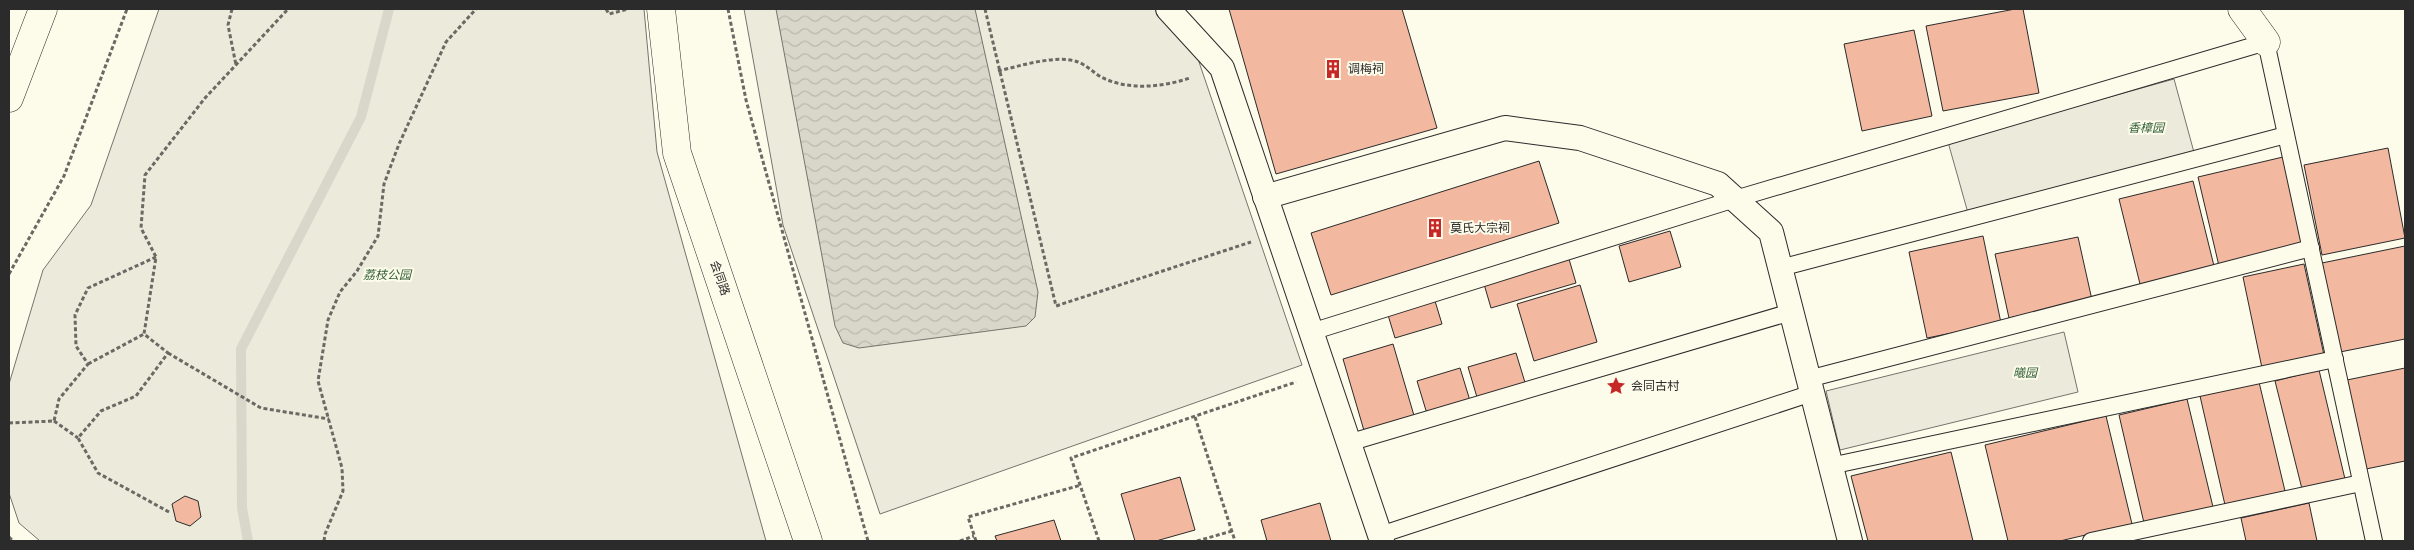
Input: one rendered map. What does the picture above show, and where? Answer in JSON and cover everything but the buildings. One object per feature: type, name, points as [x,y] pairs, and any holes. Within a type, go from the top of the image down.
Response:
[{"type":"street","points":[[9,98],[43,9]]},
{"type":"street","name":"会同路","points":[[661,9],[677,153],[808,541]]},
{"type":"street","points":[[1168,9],[1222,68],[1381,538]]},
{"type":"street","points":[[2242,9],[2266,42]]},
{"type":"street","points":[[1266,197],[1505,128],[1580,138],[1718,184],[1771,232],[1830,466],[1844,540]]},
{"type":"lane","points":[[1311,332],[1735,199],[2266,42],[2374,541]]},
{"type":"lane","points":[[1780,268],[2286,136]]},
{"type":"lane","points":[[1381,538],[1810,386],[2311,248]]},
{"type":"lane","points":[[1348,443],[1791,312]]},
{"type":"lane","points":[[1830,466],[2335,358]]},
{"type":"lane","points":[[2091,541],[2361,483]]},
{"type":"path","points":[[9,274],[64,176],[127,9]]},
{"type":"path","points":[[232,9],[228,25],[236,66]]},
{"type":"path","points":[[144,334],[156,256],[141,228],[145,175],[205,98],[288,9]]},
{"type":"path","points":[[324,541],[328,526],[343,491],[342,468],[318,381],[328,320],[340,292],[357,271],[378,236],[384,184],[399,144],[446,42],[476,9]]},
{"type":"path","points":[[606,9],[609,14],[628,9]]},
{"type":"path","points":[[728,9],[746,100],[868,541]]},
{"type":"path","points":[[985,9],[998,70],[1056,306],[1277,233]]},
{"type":"path","points":[[998,70],[1053,60],[1077,62],[1102,78],[1136,87],[1168,85],[1222,68]]},
{"type":"path","points":[[88,364],[76,346],[75,315],[88,288],[156,256]]},
{"type":"path","points":[[144,334],[168,353],[261,408],[329,419]]},
{"type":"path","points":[[54,421],[58,398],[88,364],[144,334]]},
{"type":"path","points":[[78,438],[101,411],[136,396],[168,353]]},
{"type":"path","points":[[1099,541],[1071,458],[1325,372]]},
{"type":"path","points":[[1195,416],[1235,541]]},
{"type":"path","points":[[9,423],[54,421],[78,438],[98,473],[169,512]]},
{"type":"path","points":[[976,541],[968,517],[1081,485]]},
{"type":"path","points":[[1197,541],[1232,531]]},
{"type":"path","points":[[960,541],[974,536]]},
{"type":"path","points":[[9,537],[14,541]]},
{"type":"green space","name":"荔枝公园","points":[[159,9],[644,9],[657,152],[766,541],[40,541],[19,523],[9,493],[9,384],[43,270],[91,205]]},
{"type":"green space","points":[[744,9],[1181,9],[1302,365],[880,514],[783,225]]},
{"type":"green space","name":"香樟园","points":[[2174,79],[2195,156],[1968,213],[1948,142]]},
{"type":"green space","name":"曦园","points":[[2064,332],[2078,392],[1840,450],[1826,391]]},
{"type":"water","points":[[776,9],[975,9],[1038,292],[1035,317],[1026,326],[859,348],[843,343],[835,326]]},
{"type":"waterway","points":[[248,541],[242,508],[241,349],[361,117],[389,9]]},
{"type":"place","name":"调梅祠","points":[[1333,69]]},
{"type":"place","name":"莫氏大宗祠","points":[[1435,228]]},
{"type":"place","name":"会同古村","points":[[1616,386]]}]
